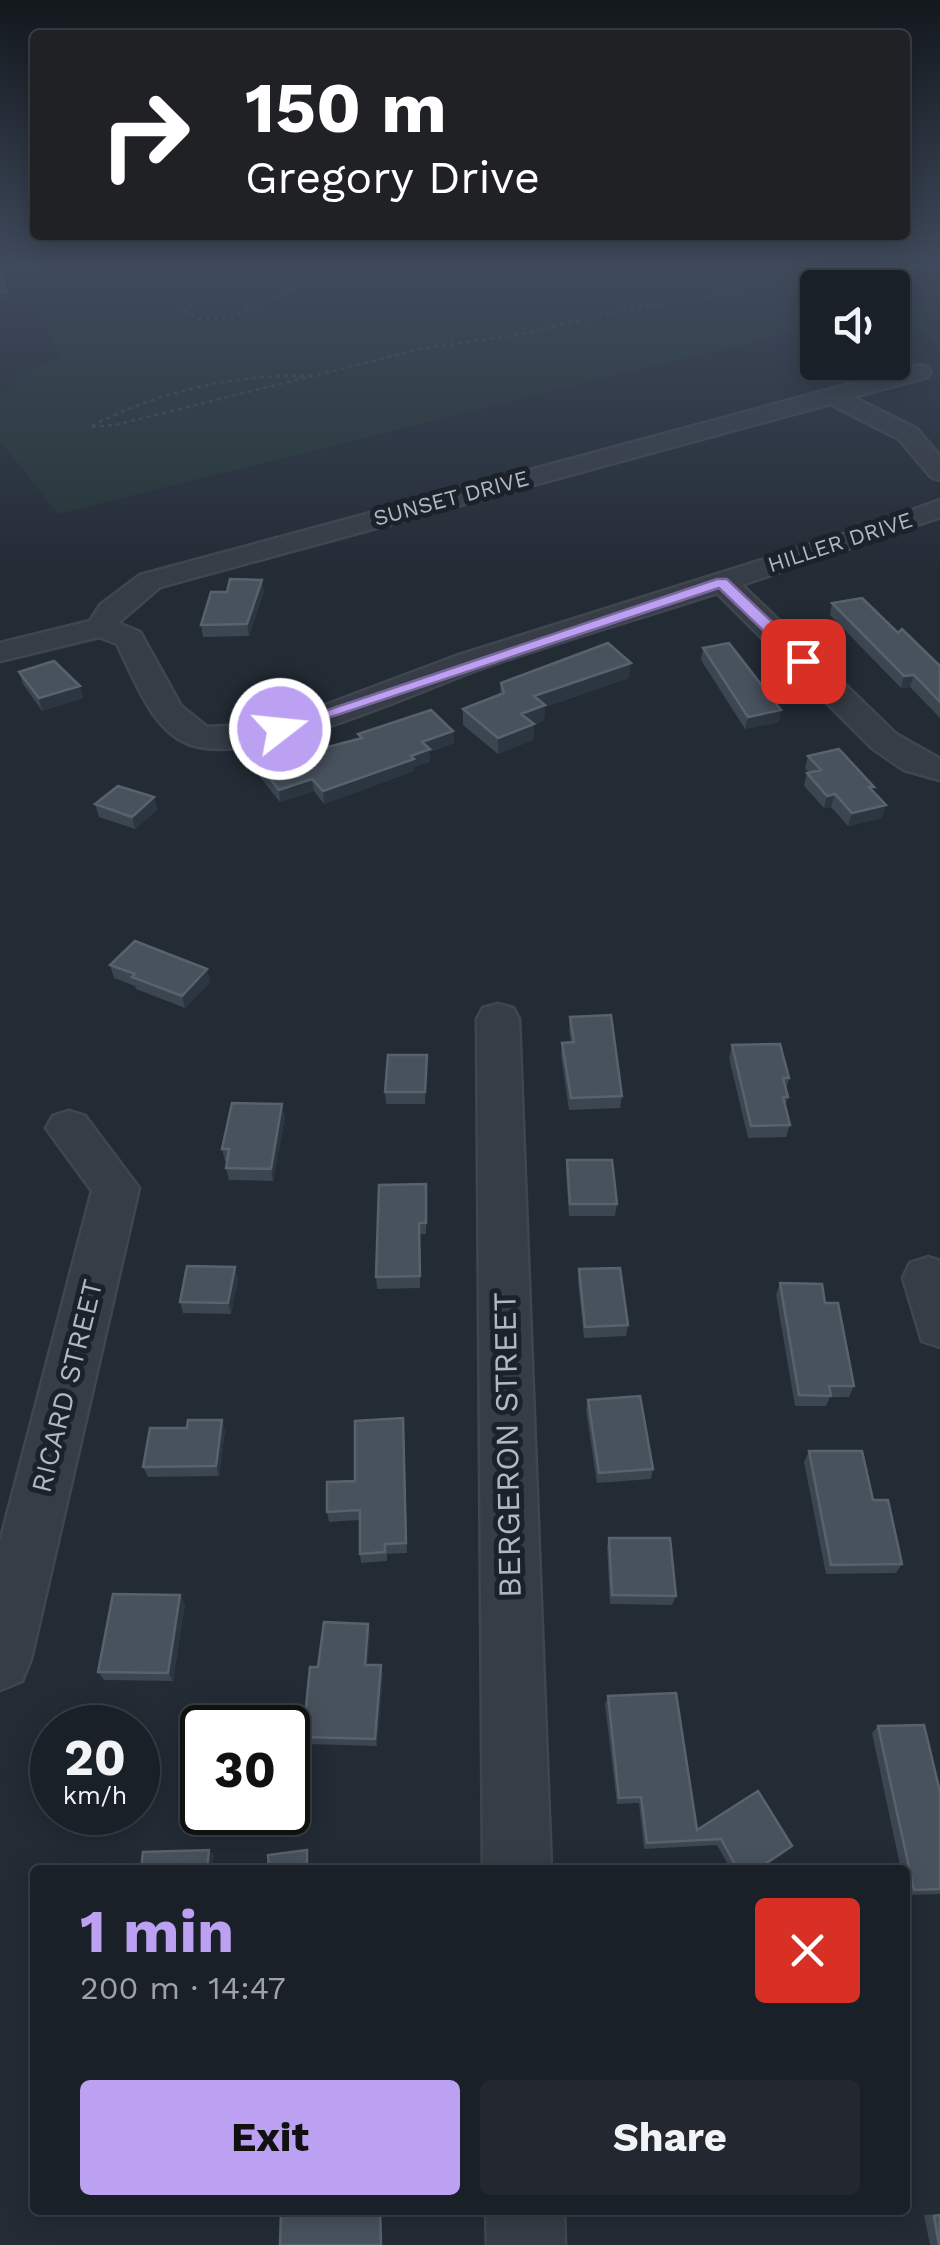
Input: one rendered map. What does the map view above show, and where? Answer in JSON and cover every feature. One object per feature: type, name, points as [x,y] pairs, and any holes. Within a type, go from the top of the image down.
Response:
[{"type":"street","name":"SUNSET DRIVE","points":[[101,628],[110,611],[150,582],[920,372]]},
{"type":"street","points":[[831,395],[908,434],[940,472]]},
{"type":"street","name":"HILLER DRIVE","points":[[101,628],[129,638],[168,711],[198,737],[252,735],[308,722],[467,664],[940,508]]},
{"type":"street","points":[[722,582],[884,741],[916,764],[940,770]]},
{"type":"street","points":[[0,652],[101,628]]},
{"type":"street","name":"BERGERON STREET","points":[[498,1019],[517,1865]]},
{"type":"street","name":"RICARD STREET","points":[[0,1658],[116,1188],[69,1128]]},
{"type":"street","points":[[525,2215],[526,2245]]},
{"type":"path","points":[[312,376],[275,375],[154,399],[90,427],[115,424],[346,368]]},
{"type":"shaded area","points":[[31,368],[648,368],[58,514],[0,441],[0,395]]},
{"type":"building","points":[[230,579],[262,580],[247,624],[201,625],[211,592],[227,592]]},
{"type":"building","points":[[862,598],[940,666],[940,702],[914,675],[904,676],[832,603]]},
{"type":"building","points":[[608,643],[631,663],[534,696],[545,705],[521,714],[534,724],[498,738],[463,709],[504,693],[501,683]]},
{"type":"building","points":[[729,643],[781,710],[748,717],[703,648]]},
{"type":"building","points":[[54,661],[80,686],[39,698],[19,672]]},
{"type":"building","points":[[431,710],[453,731],[422,742],[430,749],[411,756],[414,759],[323,791],[312,779],[279,790],[259,765],[362,738],[358,734]]},
{"type":"building","points":[[839,749],[886,805],[852,813],[835,794],[827,796],[807,773],[821,770],[808,756]]},
{"type":"building","points":[[118,786],[154,797],[132,817],[95,804]]},
{"type":"building","points":[[135,941],[207,969],[182,996],[110,965]]},
{"type":"building","points":[[611,1015],[622,1096],[571,1098],[562,1043],[574,1042],[570,1017]]},
{"type":"building","points":[[780,1044],[789,1078],[783,1078],[788,1097],[783,1097],[790,1125],[751,1126],[732,1045]]},
{"type":"building","points":[[388,1055],[427,1055],[425,1092],[385,1092]]},
{"type":"building","points":[[232,1103],[282,1104],[271,1169],[226,1168],[229,1149],[222,1149]]},
{"type":"building","points":[[567,1160],[612,1160],[617,1204],[570,1204]]},
{"type":"building","points":[[426,1184],[426,1223],[419,1223],[420,1276],[376,1277],[379,1185]]},
{"type":"building","points":[[187,1266],[235,1267],[228,1303],[180,1302]]},
{"type":"building","points":[[620,1268],[628,1325],[585,1327],[579,1269]]},
{"type":"building","points":[[780,1283],[822,1284],[825,1303],[838,1303],[854,1386],[829,1386],[831,1396],[799,1395]]},
{"type":"building","points":[[640,1396],[653,1469],[599,1473],[588,1400]]},
{"type":"building","points":[[403,1418],[406,1543],[385,1544],[385,1552],[360,1554],[360,1510],[327,1512],[327,1482],[355,1481],[355,1421]]},
{"type":"building","points":[[188,1420],[222,1420],[216,1466],[143,1467],[150,1428],[187,1428]]},
{"type":"building","points":[[809,1451],[862,1451],[873,1500],[888,1500],[902,1564],[831,1565]]},
{"type":"building","points":[[609,1538],[670,1538],[676,1596],[612,1595]]},
{"type":"building","points":[[113,1594],[180,1595],[168,1673],[98,1672]]},
{"type":"building","points":[[324,1622],[368,1624],[365,1665],[381,1665],[375,1739],[310,1737],[310,1705],[306,1705],[310,1667],[318,1667]]},
{"type":"building","points":[[676,1693],[697,1830],[758,1791],[792,1846],[764,1865],[735,1865],[721,1839],[647,1843],[641,1797],[619,1798],[608,1696]]},
{"type":"building","points":[[924,1725],[940,1792],[940,1889],[914,1890],[878,1726]]},
{"type":"building","points":[[209,1850],[208,1865],[142,1865],[143,1852]]},
{"type":"building","points":[[307,1850],[307,1865],[269,1865],[268,1855]]},
{"type":"building","points":[[281,2215],[380,2215],[381,2245],[280,2245]]},
{"type":"building","points":[[940,2215],[940,2245],[939,2245],[934,2216]]},
{"type":"route","points":[[280,729],[722,582],[803,661]]}]
